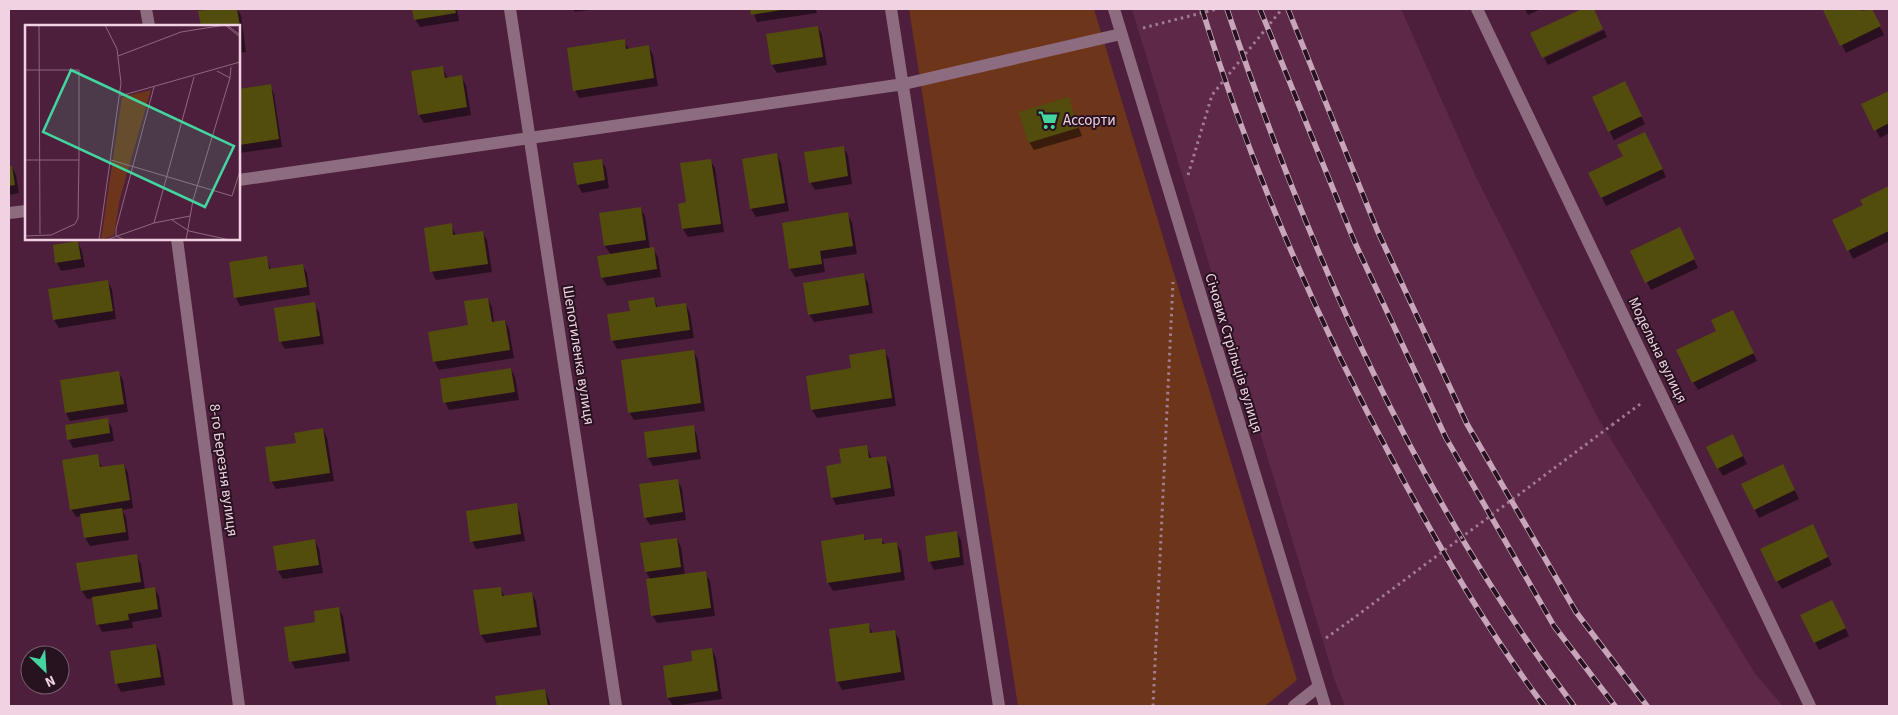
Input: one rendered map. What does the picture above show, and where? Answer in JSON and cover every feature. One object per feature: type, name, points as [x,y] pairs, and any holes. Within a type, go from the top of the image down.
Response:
[{"type":"street","points":[[146,9],[149,25]]},
{"type":"street","name":"Шепотиленка вулиця","points":[[510,9],[616,706]]},
{"type":"street","points":[[891,9],[999,706]]},
{"type":"street","name":"Січових Стрільців вулиця","points":[[1114,9],[1325,706]]},
{"type":"street","name":"Модельна вулиця","points":[[1477,9],[1810,706]]},
{"type":"street","points":[[240,180],[904,84],[1121,34]]},
{"type":"street","points":[[9,213],[25,210]]},
{"type":"street","name":"8-го Березня вулиця","points":[[177,240],[239,706]]},
{"type":"street","points":[[1294,706],[1318,687]]},
{"type":"path","points":[[1121,34],[1218,9]]},
{"type":"path","points":[[1187,178],[1212,95],[1282,9]]},
{"type":"path","points":[[1153,706],[1173,274]]},
{"type":"path","points":[[1351,620],[1659,390]]},
{"type":"shaded area","points":[[909,9],[1094,9],[1297,680],[1265,706],[1018,706]]},
{"type":"shaded area","points":[[1132,9],[1401,9],[1476,177],[1599,420],[1756,675],[1783,706],[1345,706],[1335,681]]},
{"type":"building","points":[[237,9],[240,25],[201,25],[198,11]]},
{"type":"building","points":[[412,9],[455,9],[456,13],[414,20]]},
{"type":"building","points":[[750,9],[781,9],[781,10],[751,15]]},
{"type":"building","points":[[1582,9],[1594,9],[1603,29],[1542,58],[1530,33]]},
{"type":"building","points":[[1861,9],[1862,11],[1872,9],[1881,26],[1840,46],[1823,10]]},
{"type":"building","points":[[818,26],[823,57],[771,65],[766,34]]},
{"type":"building","points":[[625,39],[626,49],[649,45],[654,78],[573,91],[567,48]]},
{"type":"building","points":[[443,66],[445,78],[462,75],[467,107],[418,115],[411,71]]},
{"type":"building","points":[[1625,81],[1642,116],[1608,132],[1592,97]]},
{"type":"building","points":[[271,84],[279,139],[240,145],[240,89]]},
{"type":"building","points":[[1889,91],[1889,123],[1874,131],[1861,104]]},
{"type":"building","points":[[1069,97],[1078,128],[1028,143],[1019,112]]},
{"type":"building","points":[[1645,132],[1663,169],[1601,198],[1588,173],[1623,156],[1617,145]]},
{"type":"building","points":[[844,146],[848,176],[809,183],[804,152]]},
{"type":"building","points":[[777,153],[785,203],[750,209],[742,159]]},
{"type":"building","points":[[602,159],[605,180],[577,185],[573,163]]},
{"type":"building","points":[[711,159],[721,224],[682,229],[678,204],[686,202],[680,163]]},
{"type":"building","points":[[9,166],[12,166],[15,185],[9,186]]},
{"type":"building","points":[[1889,186],[1889,231],[1847,251],[1832,220],[1863,205],[1860,200]]},
{"type":"building","points":[[641,207],[646,240],[604,246],[599,213]]},
{"type":"building","points":[[848,212],[853,246],[820,251],[822,264],[789,269],[782,223]]},
{"type":"building","points":[[452,223],[453,235],[483,231],[488,264],[430,272],[424,228]]},
{"type":"building","points":[[1680,227],[1695,259],[1645,283],[1630,251]]},
{"type":"building","points":[[78,241],[81,259],[55,263],[53,245]]},
{"type":"building","points":[[654,247],[657,269],[601,278],[597,256]]},
{"type":"building","points":[[267,256],[269,269],[303,264],[307,287],[234,298],[229,262]]},
{"type":"building","points":[[864,273],[869,305],[808,315],[803,283]]},
{"type":"building","points":[[108,280],[113,311],[53,320],[48,289]]},
{"type":"building","points":[[654,297],[656,307],[686,303],[690,330],[611,341],[607,314],[630,311],[628,301]]},
{"type":"building","points":[[488,298],[492,322],[505,320],[510,350],[433,362],[428,332],[468,325],[464,301]]},
{"type":"building","points":[[315,302],[320,336],[279,342],[274,308]]},
{"type":"building","points":[[1733,310],[1754,353],[1692,383],[1676,350],[1716,331],[1711,320]]},
{"type":"building","points":[[885,349],[892,398],[811,410],[806,376],[851,368],[849,355]]},
{"type":"building","points":[[694,350],[701,403],[628,413],[621,360]]},
{"type":"building","points":[[511,368],[515,392],[443,403],[440,379]]},
{"type":"building","points":[[119,371],[124,404],[65,413],[60,380]]},
{"type":"building","points":[[108,418],[110,433],[67,440],[65,425]]},
{"type":"building","points":[[694,425],[697,452],[647,458],[644,432]]},
{"type":"building","points":[[323,428],[330,473],[270,482],[265,447],[296,443],[294,433]]},
{"type":"building","points":[[1733,434],[1743,456],[1717,469],[1706,447]]},
{"type":"building","points":[[867,445],[869,458],[886,456],[891,488],[831,498],[826,466],[841,463],[839,449]]},
{"type":"building","points":[[98,454],[100,467],[124,464],[130,500],[70,510],[62,460]]},
{"type":"building","points":[[1783,464],[1795,490],[1754,510],[1741,484]]},
{"type":"building","points":[[678,479],[683,512],[644,518],[639,484]]},
{"type":"building","points":[[517,503],[521,534],[470,542],[466,511]]},
{"type":"building","points":[[122,508],[126,532],[84,538],[80,514]]},
{"type":"building","points":[[1813,524],[1828,557],[1776,582],[1760,549]]},
{"type":"building","points":[[957,531],[960,557],[928,562],[925,536]]},
{"type":"building","points":[[864,534],[864,540],[882,538],[882,544],[897,542],[901,572],[827,583],[821,541]]},
{"type":"building","points":[[677,538],[681,567],[645,572],[640,543]]},
{"type":"building","points":[[315,539],[319,565],[277,571],[273,546]]},
{"type":"building","points":[[137,554],[141,582],[81,591],[76,563]]},
{"type":"building","points":[[706,571],[711,608],[651,616],[646,579]]},
{"type":"building","points":[[155,587],[158,609],[128,614],[129,620],[96,625],[92,597]]},
{"type":"building","points":[[501,587],[502,596],[532,592],[537,627],[480,635],[473,590]]},
{"type":"building","points":[[1832,600],[1846,628],[1814,643],[1800,615]]},
{"type":"building","points":[[339,607],[346,653],[289,662],[284,627],[315,622],[314,611]]},
{"type":"building","points":[[869,623],[870,633],[895,630],[901,672],[836,682],[829,629]]},
{"type":"building","points":[[156,644],[161,677],[115,684],[110,651]]},
{"type":"building","points":[[712,648],[718,691],[667,698],[663,666],[692,661],[691,651]]},
{"type":"building","points":[[545,689],[548,706],[497,706],[495,696]]},
{"type":"railway","points":[[1202,9],[1241,126],[1263,183],[1338,353],[1394,463],[1446,557],[1483,618],[1544,706]]},
{"type":"railway","points":[[1227,9],[1259,101],[1294,192],[1332,283],[1373,372],[1417,459],[1465,544],[1517,626],[1574,706]]},
{"type":"railway","points":[[1260,9],[1355,243],[1446,438],[1554,626],[1615,706]]},
{"type":"railway","points":[[1288,9],[1378,232],[1467,424],[1576,612],[1647,706]]},
{"type":"place","name":"Ассорти","points":[[1048,120]]}]
